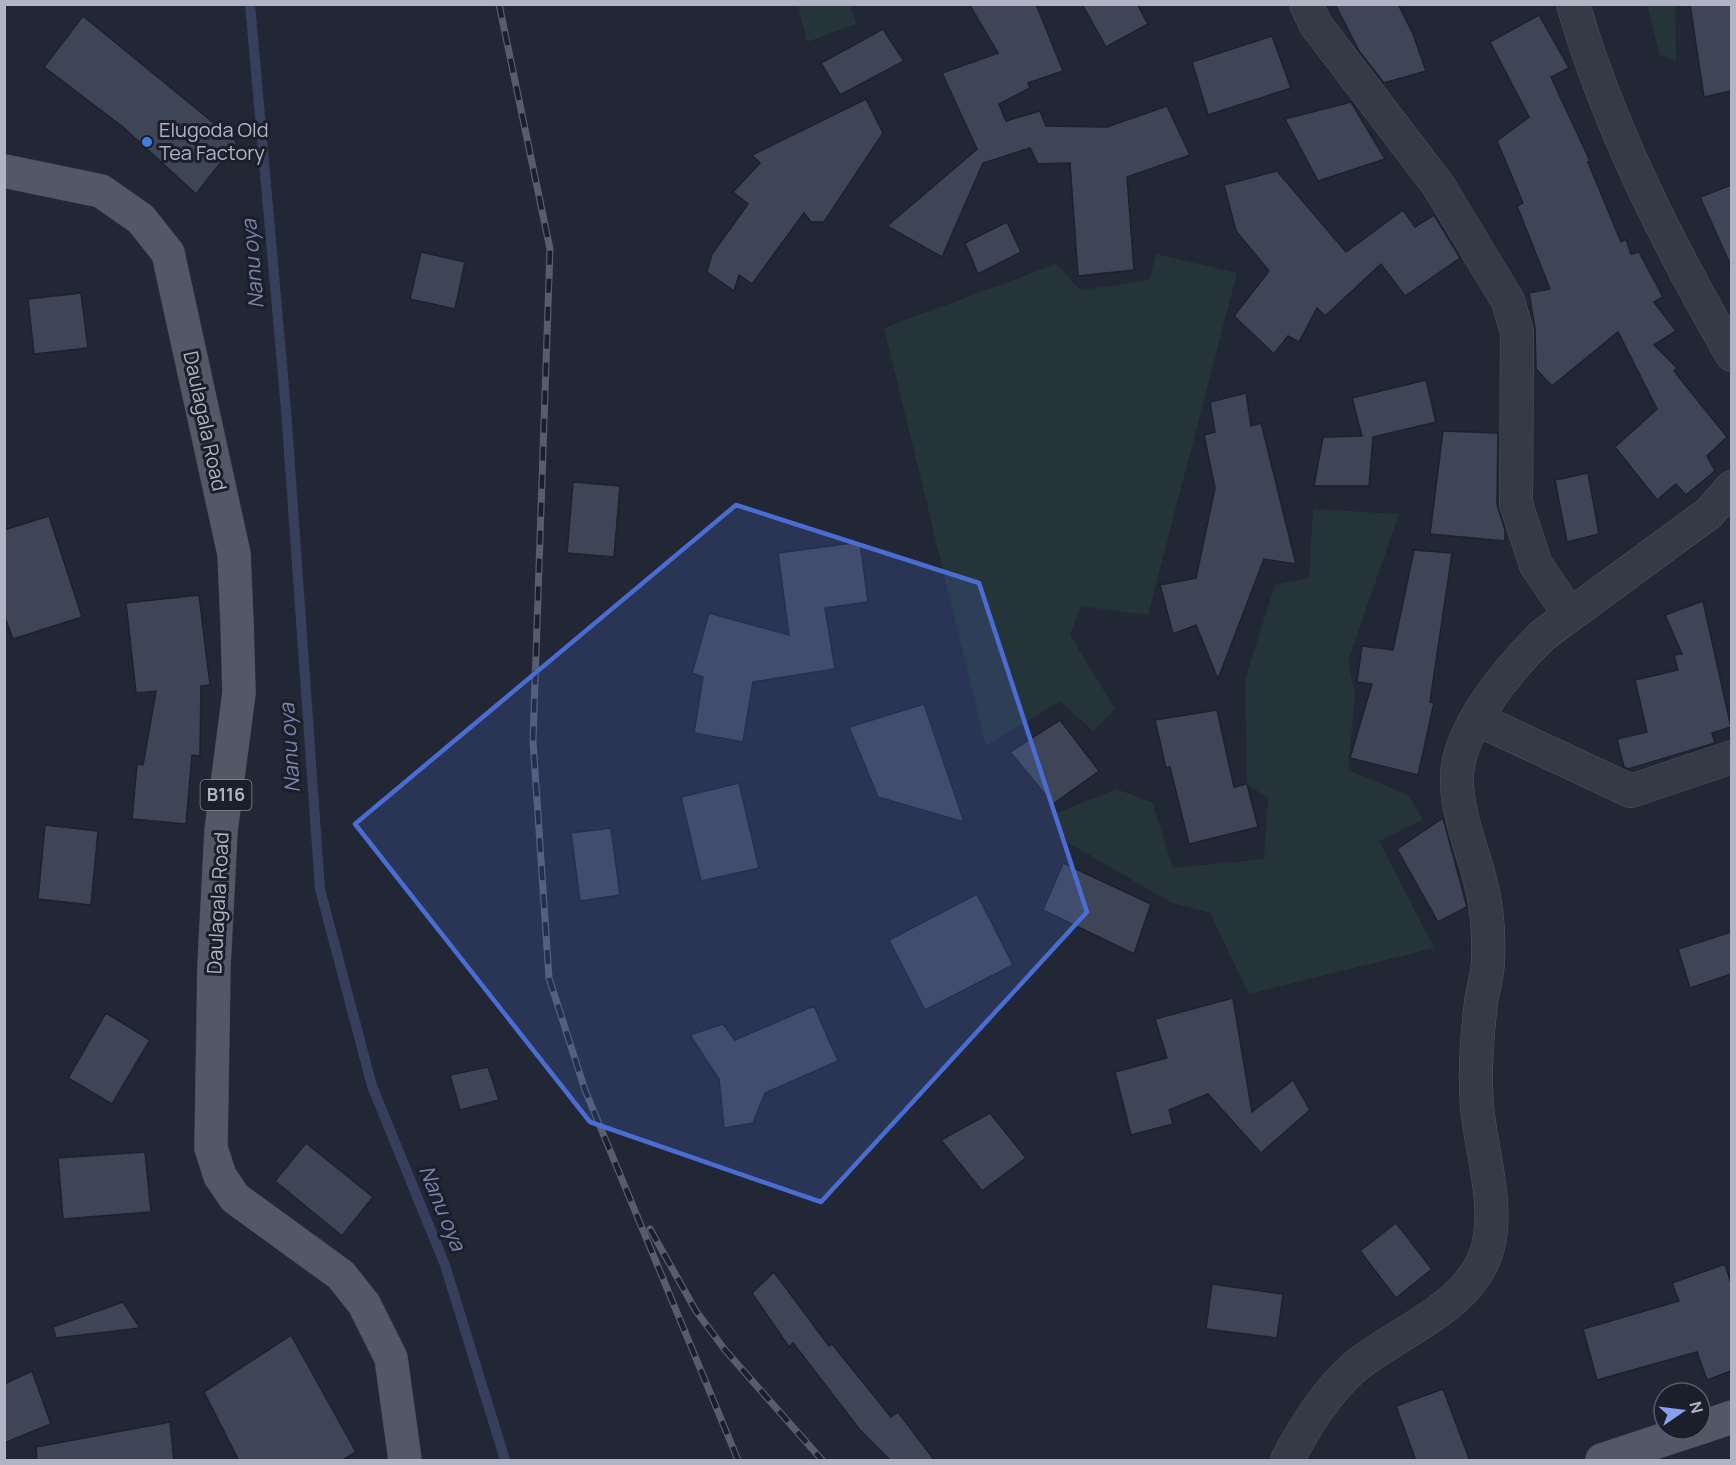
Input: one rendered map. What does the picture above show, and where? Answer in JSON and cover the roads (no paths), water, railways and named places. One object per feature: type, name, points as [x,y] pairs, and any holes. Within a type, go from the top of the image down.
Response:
[{"type":"main road","name":"Daulagala Road","points":[[4,171],[101,191],[141,219],[168,253],[234,554],[237,611],[239,693],[221,831],[214,966],[211,1148],[220,1176],[235,1198],[341,1275],[364,1304],[391,1358],[405,1461]]},
{"type":"main road","points":[[1712,1423],[1731,1417]]},
{"type":"main road","points":[[1602,1461],[1660,1441]]},
{"type":"street","points":[[1306,4],[1316,26],[1438,185],[1508,301],[1517,332],[1516,504],[1536,566],[1569,614]]},
{"type":"street","points":[[1574,4],[1588,55],[1628,152],[1660,223],[1731,356]]},
{"type":"street","points":[[1287,1461],[1327,1395],[1356,1365],[1433,1316],[1452,1300],[1479,1270],[1488,1247],[1491,1211],[1476,1105],[1476,1054],[1488,961],[1481,883],[1459,802],[1456,782],[1465,742],[1477,719],[1521,656],[1569,614],[1709,513],[1731,487]]},
{"type":"street","points":[[1477,719],[1631,791],[1731,758]]},
{"type":"waterway","name":"Nanu oya","points":[[250,4],[286,410],[320,889],[372,1086],[445,1265],[505,1460]]},
{"type":"railway","points":[[499,4],[550,249],[533,741],[549,978],[585,1090],[738,1460]]},
{"type":"railway","points":[[650,1229],[696,1311],[725,1350],[822,1460]]},
{"type":"place","name":"Elugoda Old Tea Factory","points":[[147,142]]}]
